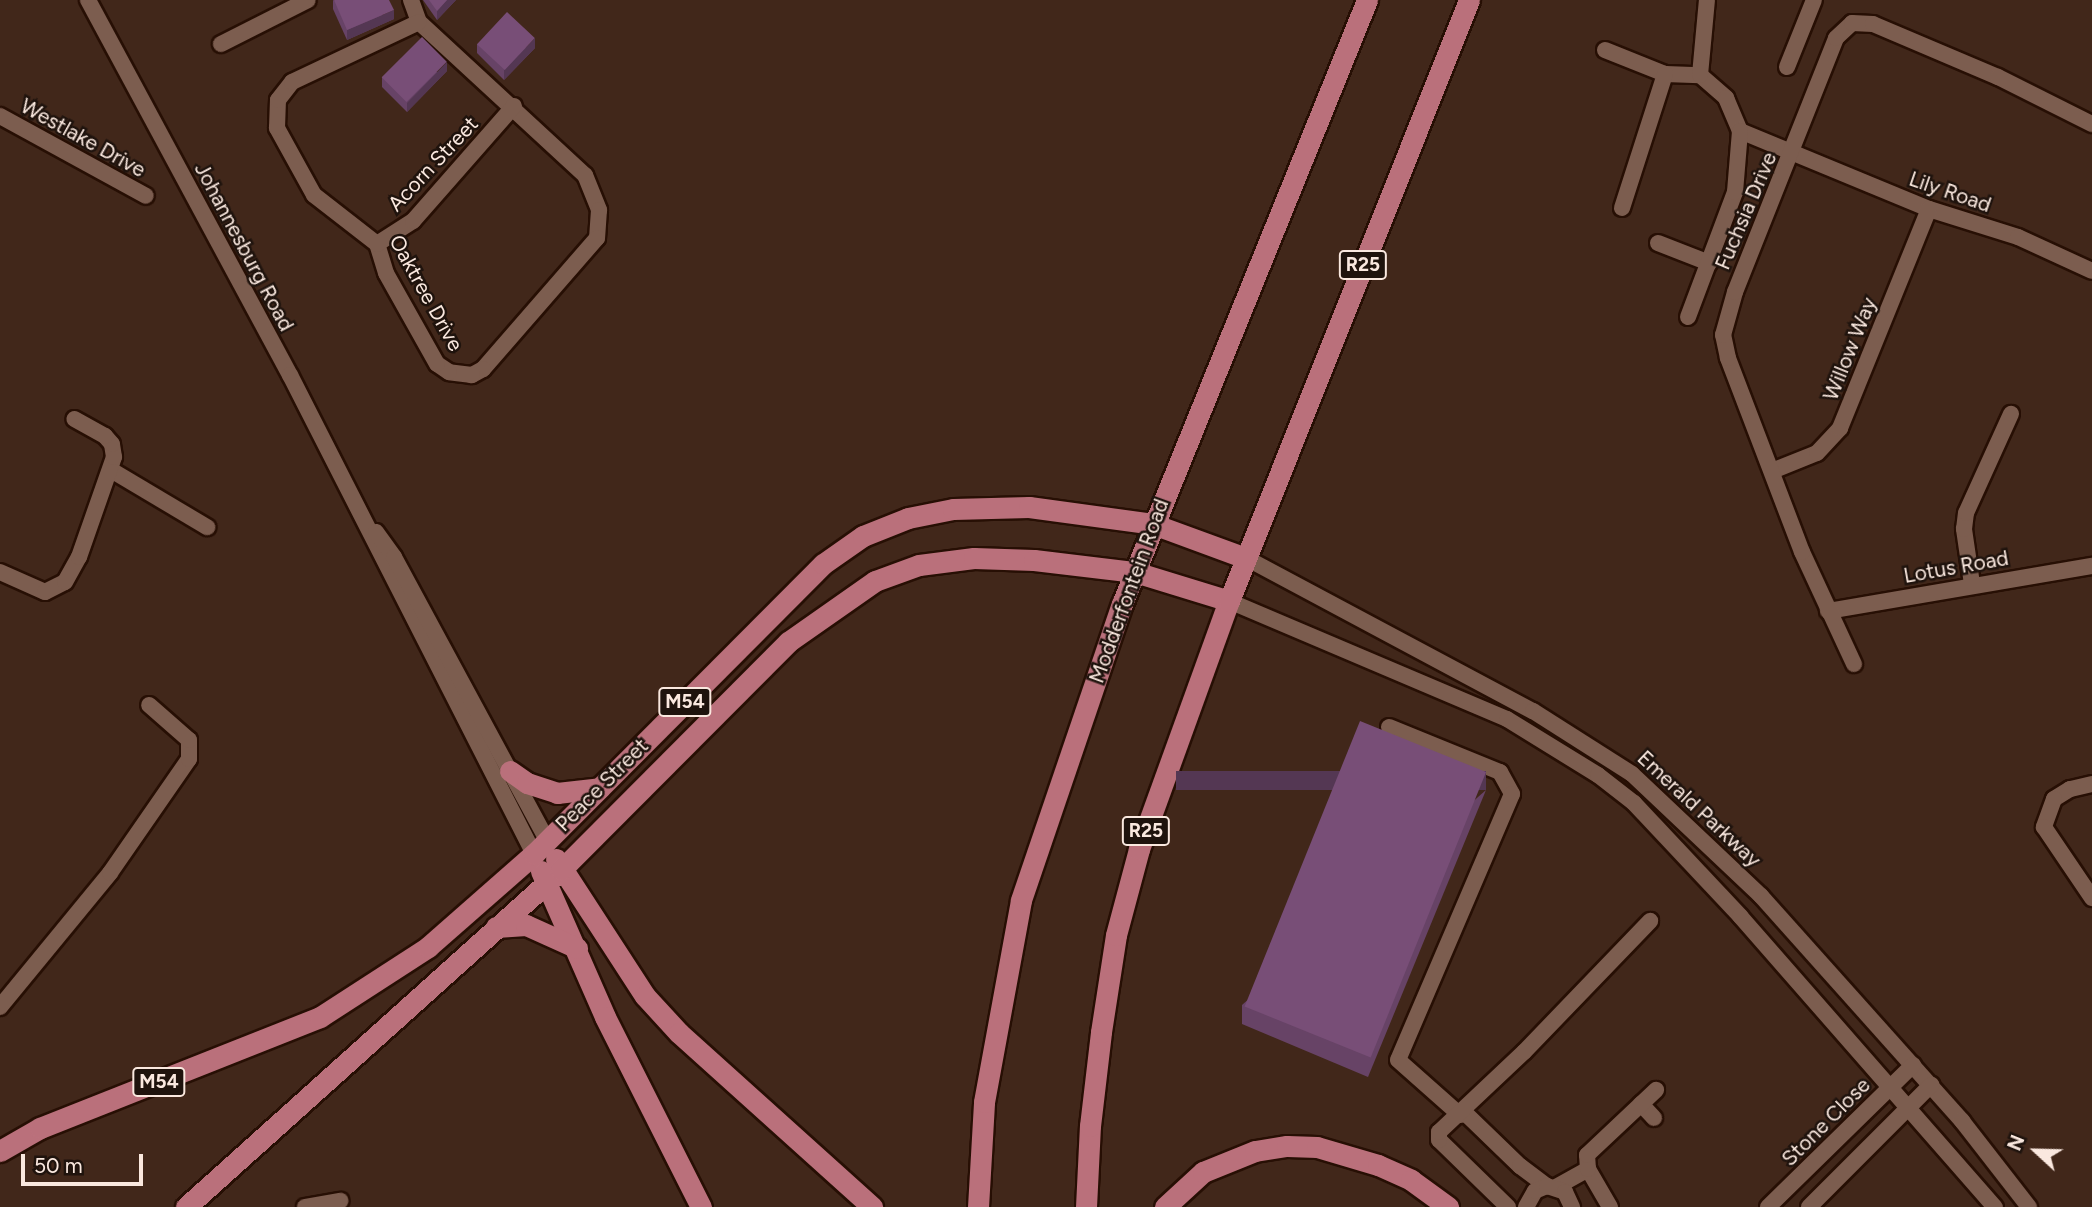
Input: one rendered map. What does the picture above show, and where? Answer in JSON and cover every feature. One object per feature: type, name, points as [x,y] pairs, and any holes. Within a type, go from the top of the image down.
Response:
[{"type":"main road","name":"Modderfontein Road","points":[[978,1207],[984,1102],[1021,900],[1153,524],[1367,0]]},
{"type":"main road","name":"R25","points":[[1086,1207],[1090,1126],[1116,935],[1139,849],[1229,601],[1469,0]]},
{"type":"main road","name":"Peace Street","points":[[0,1150],[40,1128],[320,1017],[428,947],[541,847],[823,564],[863,536],[908,518],[953,509],[1029,507],[1153,524],[1246,558]]},
{"type":"main road","name":"Peace Street","points":[[186,1207],[553,876],[673,760],[788,642],[828,611],[897,573],[975,558],[1135,572]]},
{"type":"main road","name":"M54","points":[[1135,572],[1229,601]]},
{"type":"main road","points":[[510,771],[527,783],[557,793],[600,788]]},
{"type":"main road","points":[[541,847],[605,1017],[701,1207]]},
{"type":"main road","points":[[553,876],[645,996],[678,1033],[872,1207]]},
{"type":"main road","points":[[496,927],[526,925],[578,948]]},
{"type":"main road","points":[[1165,1207],[1203,1172],[1255,1151],[1287,1146],[1327,1149],[1378,1164],[1411,1180],[1448,1207]]},
{"type":"street","name":"Johannesburg Road","points":[[88,0],[362,514],[374,546],[541,847]]},
{"type":"street","points":[[221,44],[308,0]]},
{"type":"street","name":"Oaktree Drive","points":[[411,0],[419,22],[514,106],[585,175],[595,193],[600,224],[597,238],[483,369],[460,376],[437,364],[386,273],[377,243],[305,184],[277,128],[275,113],[283,90],[292,82],[419,22]]},
{"type":"street","points":[[1700,75],[1707,0]]},
{"type":"street","points":[[1787,67],[1814,0]]},
{"type":"street","name":"Fuchsia Drive","points":[[1854,664],[1828,611],[1772,471],[1728,358],[1723,335],[1735,292],[1793,154],[1836,38],[1852,23],[1861,21],[1998,77],[2092,124]]},
{"type":"street","points":[[1605,50],[1665,74],[1700,75],[1726,98],[1740,131],[1735,192],[1688,317]]},
{"type":"street","points":[[1622,208],[1665,74]]},
{"type":"street","name":"Acorn Street","points":[[377,243],[413,221],[514,106]]},
{"type":"street","name":"Westlake Drive","points":[[0,116],[146,196]]},
{"type":"street","name":"Lily Road","points":[[1740,131],[1929,209],[2018,237],[2092,271]]},
{"type":"street","name":"Willow Way","points":[[1772,471],[1817,453],[1840,428],[1929,209]]},
{"type":"street","points":[[1658,243],[1709,263]]},
{"type":"street","points":[[1972,584],[1965,547],[1966,513],[2011,414]]},
{"type":"street","points":[[0,572],[45,592],[65,582],[87,538],[111,470],[112,444],[74,419]]},
{"type":"street","points":[[111,470],[207,527]]},
{"type":"street","name":"Johannesburg Road","points":[[362,514],[394,557],[510,771],[541,847]]},
{"type":"street","name":"Emerald Parkway","points":[[1246,558],[1533,711],[1632,774],[1761,896],[1931,1085],[2029,1207]]},
{"type":"street","name":"Lotus Road","points":[[1828,611],[1972,584],[2092,566]]},
{"type":"street","name":"Emerald Parkway","points":[[1229,601],[1507,719],[1598,775],[1674,844],[1891,1086],[1995,1207]]},
{"type":"street","points":[[0,1007],[110,873],[190,759],[189,740],[149,705]]},
{"type":"street","points":[[1389,727],[1500,772],[1512,794],[1398,1060],[1459,1115],[1555,1193]]},
{"type":"street","points":[[2092,784],[2070,789],[2054,799],[2044,827],[2092,898]]},
{"type":"street","points":[[1508,1207],[1439,1140],[1439,1132],[1459,1115],[1650,921]]},
{"type":"street","name":"Stone Close","points":[[1768,1207],[1913,1065]]},
{"type":"street","points":[[1809,1207],[1931,1085]]},
{"type":"street","points":[[1610,1207],[1589,1172],[1590,1150],[1621,1130],[1656,1090]]},
{"type":"street","points":[[1641,1104],[1654,1118]]},
{"type":"street","points":[[1439,1132],[1497,1189],[1525,1207],[1555,1193],[1589,1172]]},
{"type":"street","points":[[305,1207],[340,1201]]},
{"type":"building","points":[[334,0],[389,0],[394,10],[347,30]]},
{"type":"building","points":[[429,0],[447,0],[437,11]]},
{"type":"building","points":[[507,12],[535,38],[505,70],[477,44]]},
{"type":"building","points":[[422,37],[447,62],[406,102],[382,77]]},
{"type":"building","points":[[1360,721],[1486,772],[1371,1058],[1245,1007]]}]
